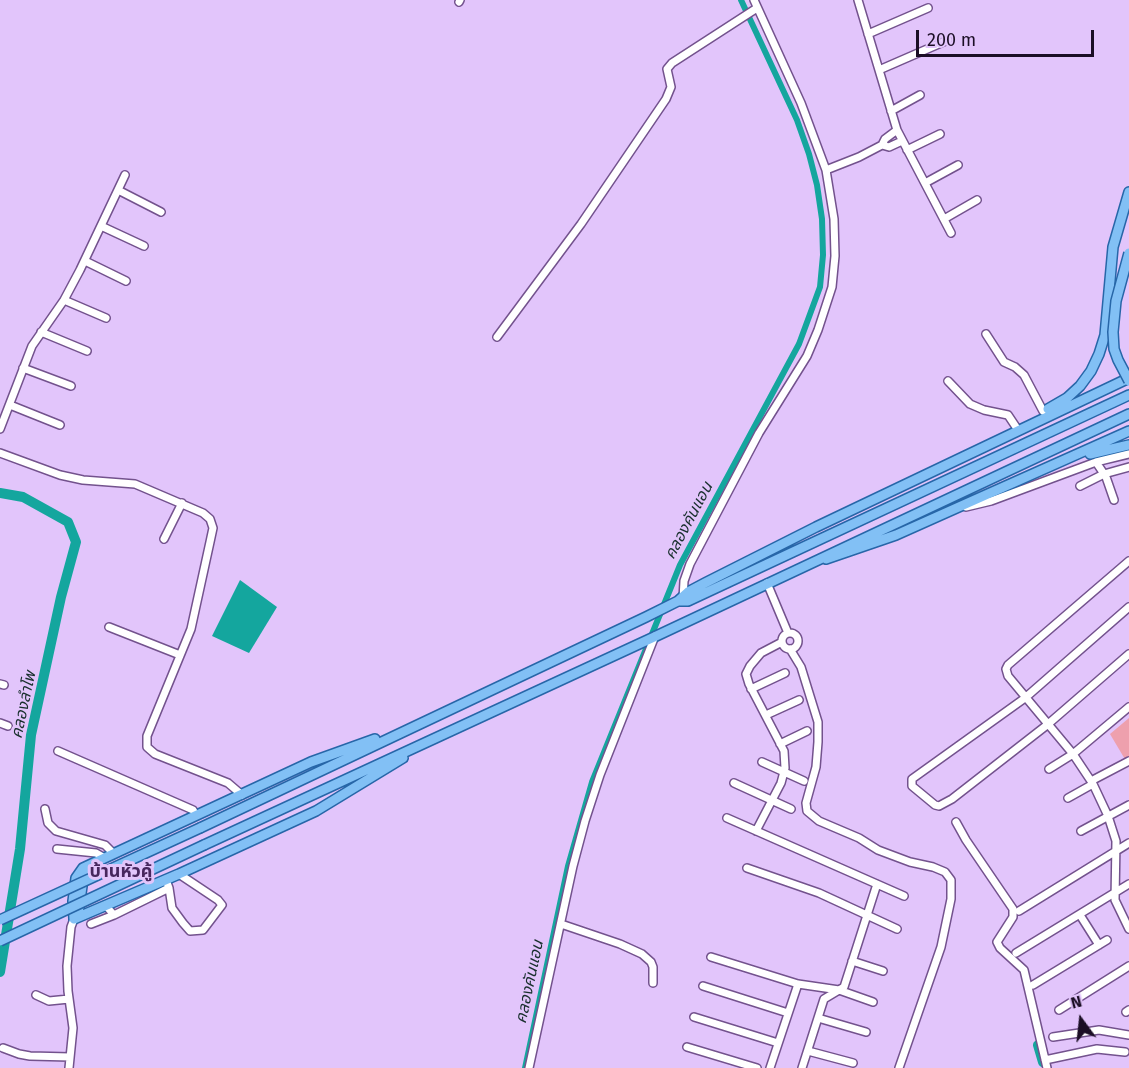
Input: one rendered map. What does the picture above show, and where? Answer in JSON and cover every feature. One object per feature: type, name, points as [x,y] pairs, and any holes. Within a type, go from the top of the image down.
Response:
[{"type":"main road","points":[[924,475],[1067,398],[1091,371],[1105,334],[1113,247],[1129,192]]},
{"type":"main road","points":[[679,601],[715,578],[1067,406],[1129,379],[1114,349],[1113,332],[1116,301],[1129,253]]},
{"type":"main road","points":[[1067,406],[1129,372]]},
{"type":"main road","points":[[0,920],[200,828],[645,616],[1129,395]]},
{"type":"main road","points":[[0,941],[1129,414]]},
{"type":"main road","points":[[804,565],[870,545],[957,509],[1129,430]]},
{"type":"main road","points":[[1042,470],[1107,448],[1129,445]]},
{"type":"main road","points":[[74,919],[80,904],[83,879],[100,859],[296,770],[431,719]]},
{"type":"main road","points":[[74,919],[168,884],[179,874],[304,816],[406,756],[418,745]]},
{"type":"main road","points":[[296,770],[302,773],[301,780]]},
{"type":"main road","points":[[295,804],[306,808],[304,816]]},
{"type":"street","points":[[679,601],[685,576],[698,548],[759,433],[807,356],[821,322],[831,287],[835,256],[834,219],[822,154],[754,0]]},
{"type":"street","points":[[858,0],[897,130],[951,233]]},
{"type":"street","points":[[497,337],[581,224],[666,99],[671,87],[667,69],[672,63],[757,8]]},
{"type":"street","points":[[868,34],[928,8]]},
{"type":"street","points":[[879,70],[948,40]]},
{"type":"street","points":[[891,111],[920,96]]},
{"type":"street","points":[[826,171],[882,145],[885,139],[897,130]]},
{"type":"street","points":[[908,150],[940,134]]},
{"type":"street","points":[[882,145],[889,147],[902,141]]},
{"type":"street","points":[[925,183],[958,165]]},
{"type":"street","points":[[0,429],[32,346],[64,300],[125,175]]},
{"type":"street","points":[[118,190],[161,212]]},
{"type":"street","points":[[944,219],[978,200]]},
{"type":"street","points":[[101,226],[144,246]]},
{"type":"street","points":[[85,261],[126,281]]},
{"type":"street","points":[[64,300],[106,318]]},
{"type":"street","points":[[41,332],[87,351]]},
{"type":"street","points":[[986,334],[1004,362],[1015,367],[1024,375],[1043,411]]},
{"type":"street","points":[[23,368],[71,386]]},
{"type":"street","points":[[948,381],[970,404],[984,410],[1008,415],[1016,427]]},
{"type":"street","points":[[10,405],[60,425]]},
{"type":"street","points":[[0,453],[60,475],[83,480],[135,483],[203,513],[210,519],[213,528],[191,628],[147,736],[147,747],[155,754],[228,783],[242,795]]},
{"type":"street","points":[[957,509],[991,501],[1096,462],[1129,454]]},
{"type":"street","points":[[1096,462],[1104,474],[1114,500]]},
{"type":"street","points":[[1080,486],[1104,474],[1129,467]]},
{"type":"street","points":[[164,539],[182,503]]},
{"type":"street","points":[[1127,566],[1008,665],[1006,673],[1073,754],[1092,782],[1108,816],[1116,841],[1115,893],[1118,908],[1129,927]]},
{"type":"street","points":[[766,583],[788,633]]},
{"type":"street","points":[[1129,607],[1025,698],[912,779],[912,786],[933,804],[939,806],[952,799],[1047,725],[1129,654]]},
{"type":"street","points":[[109,627],[180,655]]},
{"type":"street","points":[[756,831],[784,772],[783,751],[746,674],[761,654],[782,642],[783,637],[788,633],[795,634],[799,641],[795,648],[790,649]]},
{"type":"street","points":[[529,1068],[573,866],[593,793],[654,637]]},
{"type":"street","points":[[782,642],[790,649],[801,667],[818,722],[819,742],[816,767],[806,803],[807,811],[819,822],[859,838],[878,850],[945,872],[951,880],[951,899],[941,947],[899,1068]]},
{"type":"street","points":[[752,689],[785,673]]},
{"type":"street","points":[[766,715],[799,700]]},
{"type":"street","points":[[1049,769],[1073,754],[1129,707]]},
{"type":"street","points":[[0,723],[8,726]]},
{"type":"street","points":[[780,744],[807,731]]},
{"type":"street","points":[[58,751],[193,810],[196,815]]},
{"type":"street","points":[[1068,798],[1129,761]]},
{"type":"street","points":[[762,762],[804,781]]},
{"type":"street","points":[[734,783],[790,809]]},
{"type":"street","points":[[1081,831],[1129,805]]},
{"type":"street","points":[[45,809],[48,823],[56,831],[105,845],[113,853]]},
{"type":"street","points":[[727,818],[904,896]]},
{"type":"street","points":[[956,822],[1013,909],[1013,917],[997,942],[1000,948],[1024,970],[1047,1068]]},
{"type":"street","points":[[1019,911],[1129,843]]},
{"type":"street","points":[[57,849],[96,853],[100,859]]},
{"type":"street","points":[[747,868],[819,893],[897,929]]},
{"type":"street","points":[[91,924],[114,915],[168,884],[172,908],[183,923],[190,931],[203,930],[222,905],[179,874]]},
{"type":"street","points":[[802,1068],[824,999],[844,987],[877,884]]},
{"type":"street","points":[[1016,953],[1129,884]]},
{"type":"street","points":[[106,906],[114,915]]},
{"type":"street","points":[[1080,915],[1099,945]]},
{"type":"street","points":[[69,1068],[73,1028],[67,966],[74,919]]},
{"type":"street","points":[[561,924],[620,944],[647,957],[653,967],[653,983]]},
{"type":"street","points":[[1033,985],[1107,940]]},
{"type":"street","points":[[711,957],[798,984],[839,990],[873,1002]]},
{"type":"street","points":[[852,962],[883,972]]},
{"type":"street","points":[[1059,1010],[1129,966]]},
{"type":"street","points":[[770,1068],[798,984]]},
{"type":"street","points":[[703,986],[788,1013]]},
{"type":"street","points":[[36,995],[49,1001],[69,999]]},
{"type":"street","points":[[694,1017],[778,1043]]},
{"type":"street","points":[[818,1018],[866,1032]]},
{"type":"street","points":[[1053,1037],[1099,1030],[1129,1035]]},
{"type":"street","points":[[687,1047],[757,1068]]},
{"type":"street","points":[[3,1048],[30,1056],[70,1057]]},
{"type":"street","points":[[1045,1060],[1097,1049],[1125,1052]]},
{"type":"street","points":[[808,1051],[853,1063]]},
{"type":"shaded area","points":[[240,580],[277,607],[249,653],[212,636]]},
{"type":"shaded area","points":[[1129,718],[1129,759],[1126,761],[1110,734]]},
{"type":"waterway","name":"คลองคันแอน","points":[[525,1068],[568,866],[592,782],[680,565],[799,344],[820,287],[823,255],[822,219],[809,154],[797,120],[741,0]]},
{"type":"waterway","name":"คลองลำโพ","points":[[0,493],[23,497],[68,522],[76,542],[61,597],[31,735],[20,849],[0,972]]},
{"type":"waterway","points":[[1038,1045],[1043,1062]]},
{"type":"district","name":"บ้านหัวคู้","points":[[121,872]]}]
